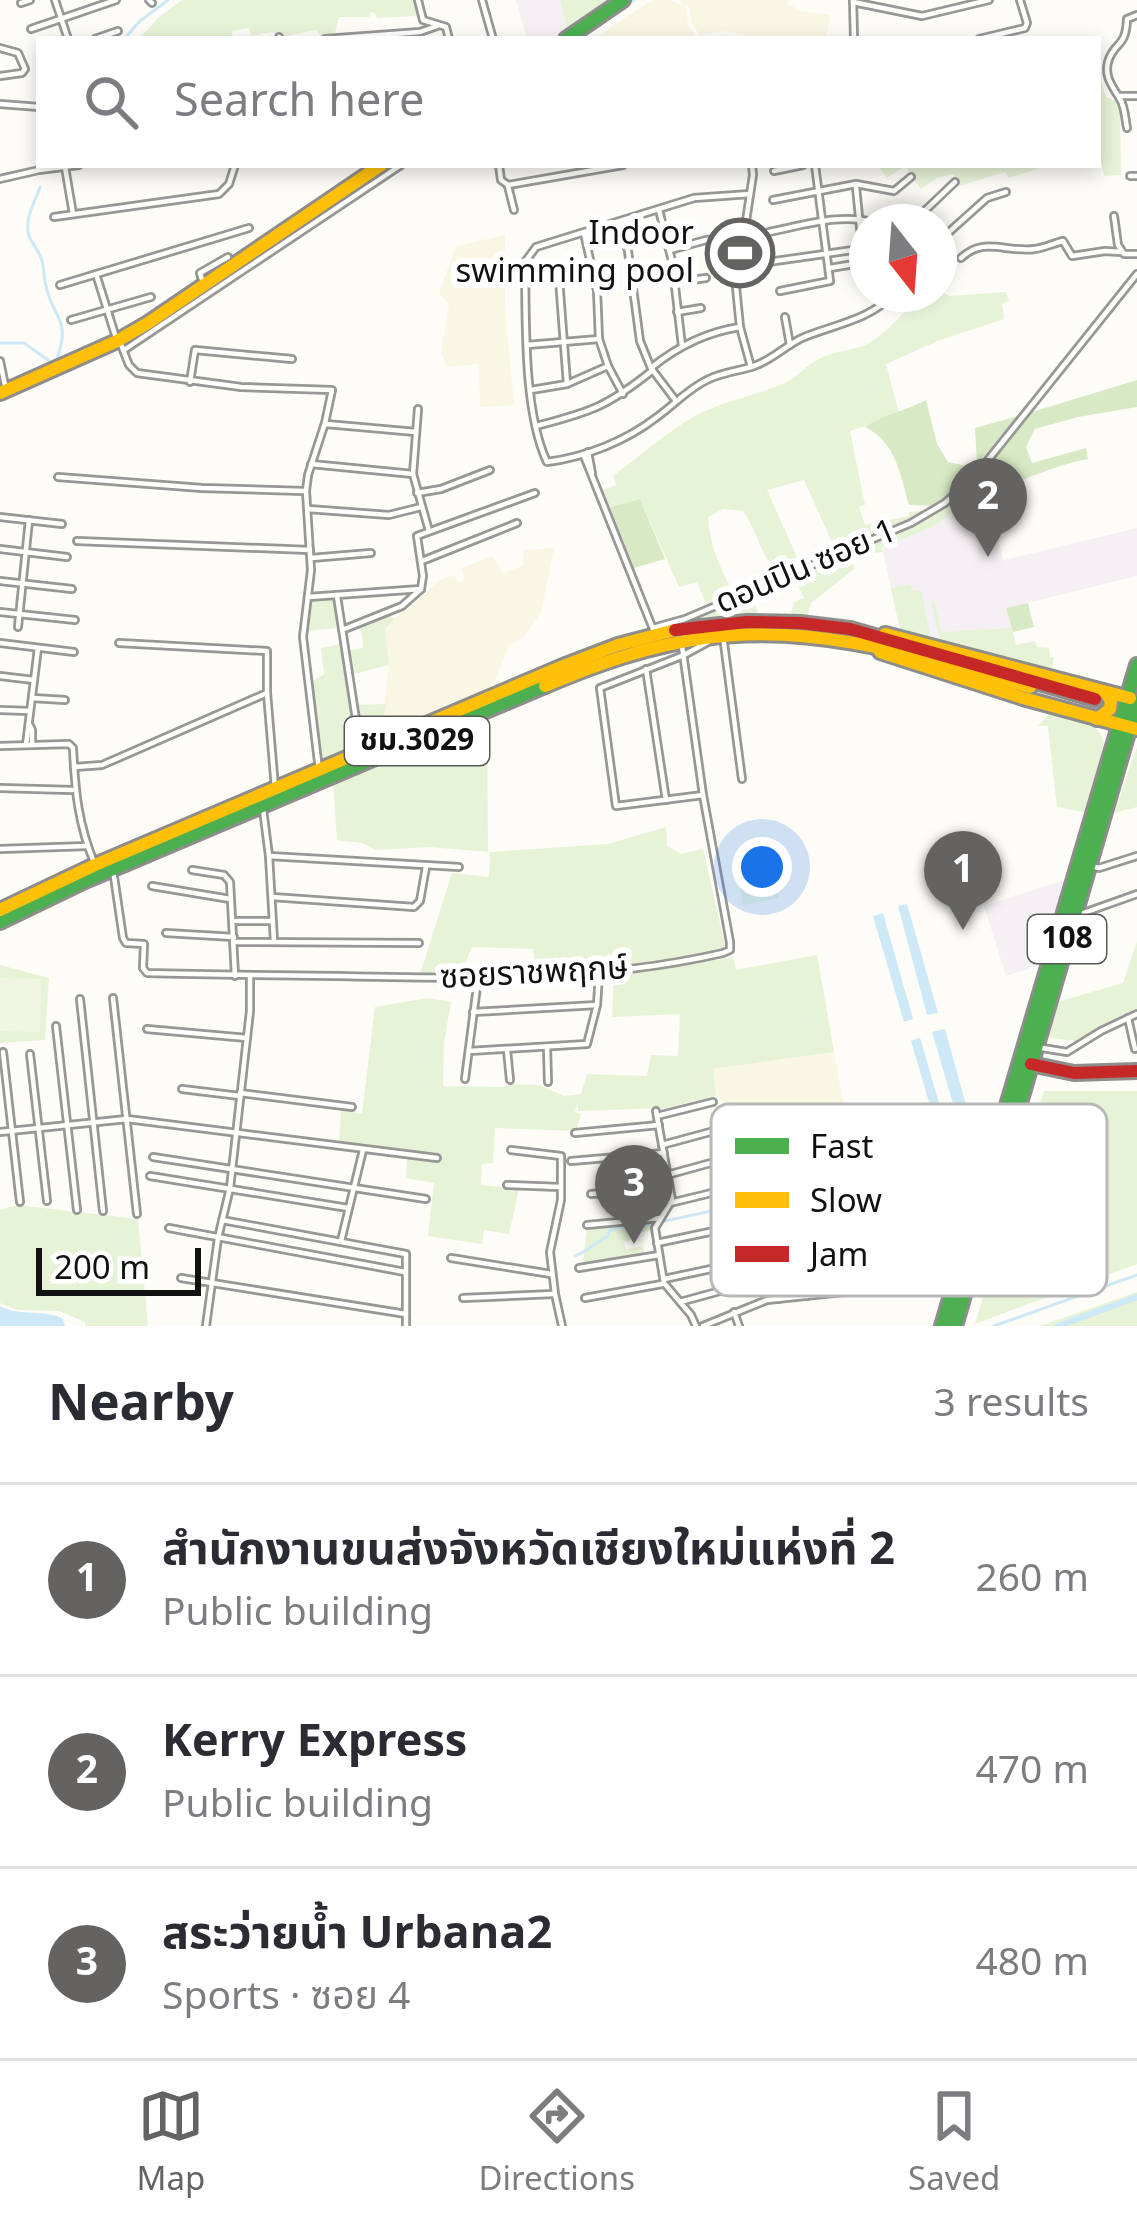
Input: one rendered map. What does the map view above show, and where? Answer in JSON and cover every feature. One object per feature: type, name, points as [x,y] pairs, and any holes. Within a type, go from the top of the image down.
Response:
[{"type":"main road","points":[[570,36],[623,0]]},
{"type":"main road","points":[[3,391],[119,345],[377,168]]},
{"type":"main road","name":"ชม.3029","points":[[0,910],[275,788],[654,631],[783,622],[851,635],[1096,706]]},
{"type":"main road","name":"ชม.3029","points":[[0,922],[684,629],[720,635],[851,635]]},
{"type":"main road","points":[[1096,706],[1136,668]]},
{"type":"main road","name":"108","points":[[1017,1104],[1116,753],[1131,730],[1136,668]]},
{"type":"main road","points":[[1096,706],[1134,700]]},
{"type":"main road","points":[[1096,706],[1131,730]]},
{"type":"main road","points":[[1096,706],[1116,753]]},
{"type":"main road","name":"108","points":[[1014,1104],[1089,866],[1116,753]]},
{"type":"main road","points":[[1031,1054],[1074,1073],[1137,1071]]},
{"type":"main road","name":"108","points":[[942,1326],[951,1296]]},
{"type":"main road","name":"108","points":[[955,1326],[963,1296]]},
{"type":"street","points":[[21,3],[30,0]]},
{"type":"street","points":[[55,0],[67,36]]},
{"type":"street","points":[[31,28],[116,0]]},
{"type":"street","points":[[418,0],[419,14],[446,27],[448,36]]},
{"type":"street","points":[[482,0],[492,36]]},
{"type":"street","points":[[854,36],[853,1],[922,16],[989,0]]},
{"type":"street","points":[[992,36],[1025,28],[1020,0]]},
{"type":"street","points":[[1127,128],[1107,70],[1127,34],[1127,19],[1137,15]]},
{"type":"street","points":[[364,36],[415,32],[434,25]]},
{"type":"street","points":[[104,36],[118,31]]},
{"type":"street","points":[[0,48],[18,53],[25,68],[22,73],[0,76]]},
{"type":"street","points":[[1119,96],[1137,96]]},
{"type":"street","points":[[0,104],[36,107]]},
{"type":"street","points":[[0,179],[52,168]]},
{"type":"street","points":[[65,168],[73,214]]},
{"type":"street","points":[[54,217],[219,194],[229,184],[234,168]]},
{"type":"street","points":[[119,345],[396,168]]},
{"type":"street","points":[[499,168],[514,210]]},
{"type":"street","points":[[508,185],[606,168]]},
{"type":"street","points":[[751,367],[736,287],[752,168]]},
{"type":"street","points":[[774,171],[788,168]]},
{"type":"street","points":[[781,291],[829,281],[815,168]]},
{"type":"street","points":[[773,200],[856,184],[894,190],[911,177]]},
{"type":"street","points":[[932,204],[955,182]]},
{"type":"street","points":[[856,184],[858,204]]},
{"type":"street","points":[[957,226],[987,198],[1006,192]]},
{"type":"street","points":[[750,194],[694,198],[530,251],[525,262],[527,345],[536,426],[547,462],[624,439],[692,388],[751,367],[860,312]]},
{"type":"street","points":[[658,210],[670,250],[682,346]]},
{"type":"street","points":[[1114,216],[1121,253]]},
{"type":"street","points":[[769,232],[849,220]]},
{"type":"street","points":[[620,222],[640,341],[652,369],[676,401]]},
{"type":"street","points":[[60,285],[249,228]]},
{"type":"street","points":[[584,232],[594,272],[599,339],[623,394]]},
{"type":"street","points":[[670,250],[744,236]]},
{"type":"street","points":[[961,258],[980,246],[1038,249],[1063,241],[1072,256],[1105,251],[1137,254]]},
{"type":"street","points":[[768,262],[849,250]]},
{"type":"street","points":[[205,286],[200,273],[228,257]]},
{"type":"street","points":[[828,269],[849,265]]},
{"type":"street","points":[[525,284],[594,272]]},
{"type":"street","points":[[96,274],[106,313],[134,371],[258,388],[331,388],[306,491],[311,558],[303,637],[319,770]]},
{"type":"street","name":"ดอนปิน ซอย 1","points":[[684,629],[945,502],[976,475],[1137,274]]},
{"type":"street","points":[[674,282],[706,278]]},
{"type":"street","points":[[559,279],[568,384]]},
{"type":"street","points":[[1128,284],[1137,290]]},
{"type":"street","points":[[71,320],[151,297]]},
{"type":"street","points":[[676,312],[701,308]]},
{"type":"street","points":[[785,317],[790,345]]},
{"type":"street","points":[[536,426],[599,408],[682,346],[711,332],[740,327]]},
{"type":"street","points":[[527,345],[599,339]]},
{"type":"street","points":[[190,382],[195,350],[292,359]]},
{"type":"street","points":[[0,361],[3,391]]},
{"type":"street","points":[[531,390],[568,384],[608,366]]},
{"type":"street","points":[[418,409],[413,474],[429,531]]},
{"type":"street","points":[[325,423],[416,432]]},
{"type":"street","points":[[586,453],[654,631]]},
{"type":"street","points":[[311,464],[413,474]]},
{"type":"street","points":[[417,493],[490,470]]},
{"type":"street","points":[[58,477],[306,491]]},
{"type":"street","points":[[342,630],[402,606],[421,589],[424,581],[416,536],[535,493]]},
{"type":"street","points":[[308,509],[389,514],[422,507]]},
{"type":"street","points":[[0,517],[62,524]]},
{"type":"street","points":[[16,645],[29,520]]},
{"type":"street","points":[[421,561],[517,524]]},
{"type":"street","points":[[77,541],[310,550]]},
{"type":"street","points":[[0,549],[67,557]]},
{"type":"street","points":[[311,558],[370,554]]},
{"type":"street","points":[[0,581],[72,589]]},
{"type":"street","points":[[308,597],[421,589]]},
{"type":"street","points":[[337,596],[361,752]]},
{"type":"street","points":[[0,612],[75,620]]},
{"type":"street","name":"ซอยราชพฤกษ์","points":[[113,870],[123,938],[126,943],[144,944],[144,971],[478,979],[599,974],[730,950],[703,795],[684,629]]},
{"type":"street","points":[[703,795],[616,806],[600,688],[684,655],[720,635],[742,779]]},
{"type":"street","points":[[0,644],[74,652]]},
{"type":"street","points":[[119,644],[267,651],[275,788]]},
{"type":"street","points":[[29,745],[38,648]]},
{"type":"street","points":[[646,669],[666,800]]},
{"type":"street","points":[[0,676],[34,680]]},
{"type":"street","points":[[74,766],[101,765],[267,693]]},
{"type":"street","points":[[32,698],[65,700]]},
{"type":"street","points":[[0,710],[31,712]]},
{"type":"street","points":[[0,746],[70,744],[74,790],[95,865]]},
{"type":"street","points":[[0,788],[74,790]]},
{"type":"street","points":[[262,807],[274,941]]},
{"type":"street","points":[[0,849],[87,846]]},
{"type":"street","points":[[269,856],[459,867]]},
{"type":"street","points":[[1089,866],[1099,868],[1137,856]]},
{"type":"street","points":[[272,897],[414,907],[420,901],[426,867]]},
{"type":"street","points":[[192,870],[227,877],[235,976]]},
{"type":"street","points":[[152,886],[232,899]]},
{"type":"street","points":[[1074,916],[1137,893]]},
{"type":"street","points":[[234,921],[272,921]]},
{"type":"street","points":[[166,933],[234,940],[419,944]]},
{"type":"street","points":[[469,1052],[587,1044],[599,974]]},
{"type":"street","points":[[206,1326],[230,1188],[250,976]]},
{"type":"street","points":[[465,1078],[478,979]]},
{"type":"street","points":[[113,998],[137,1214]]},
{"type":"street","points":[[80,999],[103,1211]]},
{"type":"street","points":[[473,1012],[597,1005]]},
{"type":"street","points":[[1031,1054],[1067,1052],[1137,1014]]},
{"type":"street","points":[[1128,1018],[1135,1048]]},
{"type":"street","points":[[56,1025],[77,1210]]},
{"type":"street","points":[[146,1029],[247,1038]]},
{"type":"street","points":[[547,1047],[548,1082]]},
{"type":"street","points":[[507,1049],[510,1080]]},
{"type":"street","points":[[3,1052],[20,1202]]},
{"type":"street","points":[[30,1054],[47,1201]]},
{"type":"street","points":[[182,1089],[352,1107]]},
{"type":"street","points":[[713,1102],[657,1114],[670,1203],[655,1228],[664,1281],[700,1326],[751,1305],[806,1296]]},
{"type":"street","points":[[0,1132],[127,1119],[437,1158]]},
{"type":"street","points":[[580,1135],[659,1125]]},
{"type":"street","points":[[572,1161],[663,1149],[711,1134]]},
{"type":"street","points":[[340,1241],[363,1150]]},
{"type":"street","points":[[511,1150],[559,1154],[561,1158],[561,1201],[551,1241],[551,1274],[562,1326]]},
{"type":"street","points":[[153,1157],[426,1199]]},
{"type":"street","points":[[667,1175],[711,1163]]},
{"type":"street","points":[[150,1175],[348,1208]]},
{"type":"street","points":[[507,1185],[560,1187]]},
{"type":"street","points":[[591,1194],[669,1187]]},
{"type":"street","points":[[670,1203],[711,1191]]},
{"type":"street","points":[[222,1220],[406,1254],[406,1326]]},
{"type":"street","points":[[587,1225],[659,1221]]},
{"type":"street","points":[[169,1228],[407,1273]]},
{"type":"street","points":[[657,1243],[711,1232]]},
{"type":"street","points":[[579,1268],[659,1255]]},
{"type":"street","points":[[451,1258],[551,1274]]},
{"type":"street","points":[[585,1298],[711,1270]]},
{"type":"street","points":[[181,1278],[406,1314]]},
{"type":"street","points":[[463,1298],[554,1294]]},
{"type":"street","points":[[680,1302],[711,1294]]},
{"type":"street","points":[[734,1312],[739,1326]]},
{"type":"shaded area","points":[[516,0],[560,0],[568,32],[526,36]]},
{"type":"shaded area","points":[[652,0],[681,5],[680,0],[788,0],[801,11],[830,15],[826,36],[751,36],[724,31],[700,35],[686,5],[688,25],[696,36],[598,36]]},
{"type":"shaded area","points":[[505,235],[505,309],[514,405],[480,407],[479,364],[447,367],[441,353],[449,305],[439,293],[456,246]]},
{"type":"shaded area","points":[[988,492],[1003,560],[1137,528],[1137,576],[1007,608],[1021,663],[900,630],[882,547],[933,527]]},
{"type":"shaded area","points":[[554,548],[541,612],[524,637],[509,645],[491,690],[380,737],[389,665],[385,629],[394,619],[440,580],[455,575],[458,582],[465,580],[461,568],[493,556],[503,573],[523,566],[524,550]]},
{"type":"shaded area","points":[[1067,879],[1043,964],[1006,976],[984,906]]},
{"type":"shaded area","points":[[834,1052],[843,1104],[727,1104],[716,1096],[712,1069]]},
{"type":"green space","points":[[182,0],[415,0],[416,16],[377,18],[371,12],[369,17],[339,17],[335,33],[324,36],[316,30],[251,36],[249,28],[232,31],[233,36],[142,36]]},
{"type":"green space","points":[[560,0],[613,0],[568,32]]},
{"type":"green space","points":[[1101,81],[1106,97],[1120,103],[1121,175],[1104,176]]},
{"type":"green space","points":[[879,168],[902,168],[887,178]]},
{"type":"green space","points":[[906,168],[1039,168],[959,186],[954,174],[921,189]]},
{"type":"green space","points":[[1006,292],[1009,301],[1002,304],[1004,319],[886,364],[899,413],[850,431],[865,525],[930,510],[836,551],[804,480],[767,490],[801,566],[756,585],[771,565],[743,511],[723,509],[708,517],[709,527],[732,591],[727,598],[706,604],[697,582],[679,587],[640,499],[610,507],[603,490],[616,485],[613,476],[699,414],[783,384],[816,361],[865,345],[905,312],[957,312],[957,296]]},
{"type":"green space","points":[[1137,380],[1137,407],[1035,429],[1026,447],[1032,463],[1086,448],[1088,459],[988,492],[984,474],[1029,413]]},
{"type":"green space","points":[[926,400],[937,444],[948,462],[967,466],[973,474],[934,506],[909,505],[890,450],[865,427]]},
{"type":"green space","points":[[1018,416],[1001,439],[977,463],[975,428]]},
{"type":"green space","points":[[984,474],[988,492],[933,527],[882,547],[883,552],[858,555],[857,548],[935,515]]},
{"type":"green space","points":[[640,499],[665,559],[634,568],[610,507]]},
{"type":"green space","points":[[850,551],[854,569],[811,603],[807,618],[768,618],[769,613],[791,613],[794,602],[804,598],[797,583],[767,595],[758,591]]},
{"type":"green space","points":[[911,584],[912,590],[921,591],[931,638],[900,630],[891,588]]},
{"type":"green space","points":[[752,593],[759,617],[689,623],[689,620]]},
{"type":"green space","points":[[334,599],[338,628],[306,631],[310,601]]},
{"type":"green space","points":[[931,601],[942,632],[1011,628],[1016,645],[1035,641],[1037,647],[1049,648],[1054,657],[1052,670],[940,641]]},
{"type":"green space","points":[[1028,603],[1034,627],[1013,632],[1006,608]]},
{"type":"green space","points":[[389,615],[394,619],[385,629],[389,665],[346,676],[351,705],[386,704],[380,737],[320,762],[310,683],[324,674],[321,648],[341,644],[343,652],[363,648],[361,626]]},
{"type":"green space","points":[[1050,713],[1090,725],[1104,742],[1088,813],[1057,807],[1048,726],[1038,726]]},
{"type":"green space","points":[[487,717],[488,852],[430,847],[376,850],[337,840],[333,783]]},
{"type":"green space","points":[[1136,749],[1137,807],[1114,813]]},
{"type":"green space","points":[[666,827],[667,846],[681,854],[703,849],[725,945],[719,951],[536,974],[533,949],[472,947],[461,973],[420,974],[452,873],[489,877],[490,852],[608,844]]},
{"type":"green space","points":[[775,876],[779,898],[743,905],[739,883]]},
{"type":"green space","points":[[1137,941],[1137,1012],[1075,1041],[1046,1037],[1057,1002],[1123,983]]},
{"type":"green space","points":[[817,955],[834,1052],[713,1069],[716,1096],[667,1108],[578,1111],[578,1102],[575,1112],[581,1114],[576,1131],[495,1128],[493,1163],[482,1164],[481,1185],[519,1189],[509,1234],[484,1230],[482,1244],[428,1236],[434,1183],[406,1178],[407,1152],[339,1144],[341,1110],[362,1114],[375,1007],[428,998],[451,1002],[443,1086],[539,1085],[564,1096],[581,1094],[587,1074],[647,1076],[651,1055],[678,1056],[680,1014],[612,1017],[614,979],[620,975],[733,957],[736,970]]},
{"type":"green space","points":[[0,965],[49,978],[45,1040],[0,1043]]},
{"type":"green space","points":[[0,978],[41,979],[40,1032],[0,1031]]},
{"type":"green space","points":[[1044,1091],[1137,1091],[1137,1264],[1107,1275],[1107,1104],[1040,1104]]},
{"type":"green space","points":[[18,1205],[138,1219],[148,1326],[85,1326],[59,1311],[17,1310],[0,1303],[0,1210]]},
{"type":"green space","points":[[657,1218],[649,1231],[629,1234],[631,1240],[624,1242],[626,1249],[643,1246],[644,1256],[583,1264],[587,1225]]},
{"type":"green space","points":[[1137,1292],[1137,1326],[1040,1326]]},
{"type":"green space","points":[[983,1296],[1051,1296],[975,1324]]},
{"type":"water","points":[[907,904],[938,1013],[927,1015],[898,906]]},
{"type":"water","points":[[883,913],[913,1019],[904,1022],[873,916]]},
{"type":"water","points":[[945,1029],[966,1104],[953,1104],[932,1032]]},
{"type":"water","points":[[920,1038],[939,1104],[930,1104],[911,1041]]},
{"type":"water","points":[[0,1306],[54,1315],[65,1326],[0,1326]]},
{"type":"waterway","points":[[127,36],[168,0]]},
{"type":"waterway","points":[[581,36],[634,0]]},
{"type":"waterway","points":[[0,399],[129,342],[387,168]]},
{"type":"waterway","points":[[0,343],[24,343],[51,362],[61,346],[62,327],[28,232],[40,187]]},
{"type":"waterway","points":[[575,1256],[625,1225],[711,1211]]},
{"type":"waterway","points":[[1107,1286],[1137,1275]]},
{"type":"waterway","points":[[994,1326],[1078,1296]]},
{"type":"waterway","points":[[1058,1326],[1137,1297]]},
{"type":"tunnel","points":[[1093,704],[1115,711]]},
{"type":"traffic: fast","points":[[570,36],[623,0]]},
{"type":"traffic: fast","points":[[1007,1104],[1137,665]]},
{"type":"traffic: fast","points":[[0,922],[85,881],[545,686]]},
{"type":"traffic: fast","points":[[1020,1104],[1137,702]]},
{"type":"traffic: fast","points":[[942,1326],[951,1296]]},
{"type":"traffic: fast","points":[[955,1326],[964,1296]]},
{"type":"traffic: slow","points":[[0,393],[148,323],[377,168]]},
{"type":"traffic: slow","points":[[0,910],[563,666],[675,630]]},
{"type":"traffic: slow","points":[[545,686],[643,651],[745,634],[869,646],[1030,687]]},
{"type":"traffic: slow","points":[[885,634],[1130,698]]},
{"type":"traffic: slow","points":[[880,652],[1137,729]]},
{"type":"traffic: slow","points":[[1097,719],[1110,709],[1106,693]]},
{"type":"traffic: jam","points":[[675,630],[747,622],[850,629],[1095,699]]},
{"type":"traffic: jam","points":[[1031,1064],[1074,1073],[1137,1071]]},
{"type":"place","name":"Indoor swimming pool","points":[[740,253]]},
{"type":"place","name":"Kerry Express","points":[[988,557]]},
{"type":"place","name":"สำนักงานขนส่งจังหวัดเชียงใหม่แห่งที่ 2","points":[[963,930]]},
{"type":"place","name":"สระว่ายน้ำ Urbana2","points":[[634,1244]]}]
